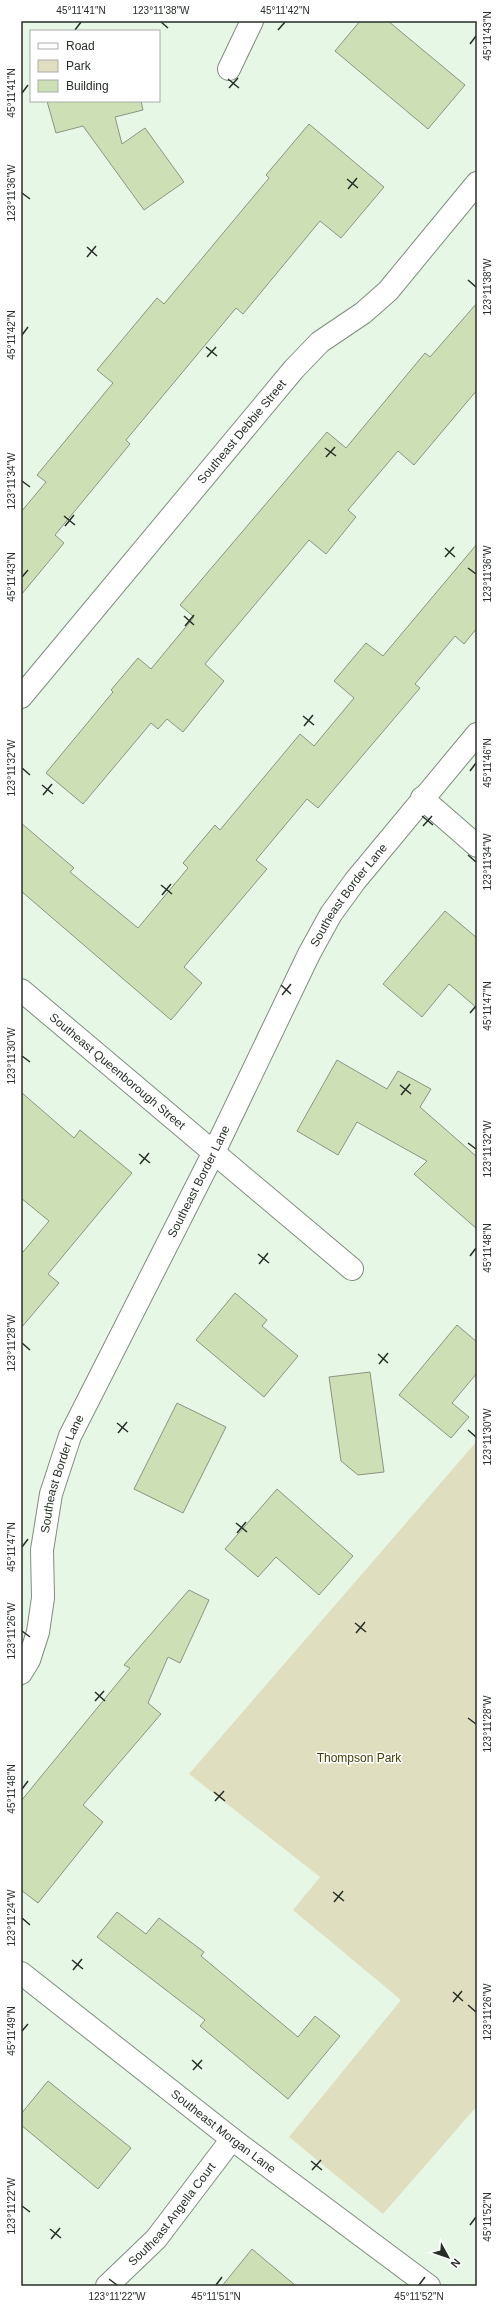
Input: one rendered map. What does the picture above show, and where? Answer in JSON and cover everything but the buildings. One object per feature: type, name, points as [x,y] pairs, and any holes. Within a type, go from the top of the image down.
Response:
[{"type":"street","points":[[228,69],[252,21]]},
{"type":"street","name":"Southeast Debbie Street","points":[[21,697],[294,369],[320,342],[363,313],[388,291],[477,183]]},
{"type":"street","name":"Southeast Border Lane","points":[[21,1673],[29,1660],[38,1632],[43,1598],[42,1550],[50,1501],[70,1436],[213,1154],[309,954],[331,914],[355,881],[422,798],[477,734]]},
{"type":"street","points":[[422,798],[477,846]]},
{"type":"street","name":"Southeast Queenborough Street","points":[[21,990],[213,1154],[352,1269]]},
{"type":"street","name":"Southeast Morgan Lane","points":[[21,1973],[232,2139],[429,2286]]},
{"type":"street","name":"Southeast Angella Court","points":[[107,2286],[156,2239],[232,2139]]},
{"type":"green space","name":"Thompson Park","points":[[477,1441],[477,2106],[383,2214],[289,2137],[401,2000],[293,1910],[320,1877],[189,1774]]}]
